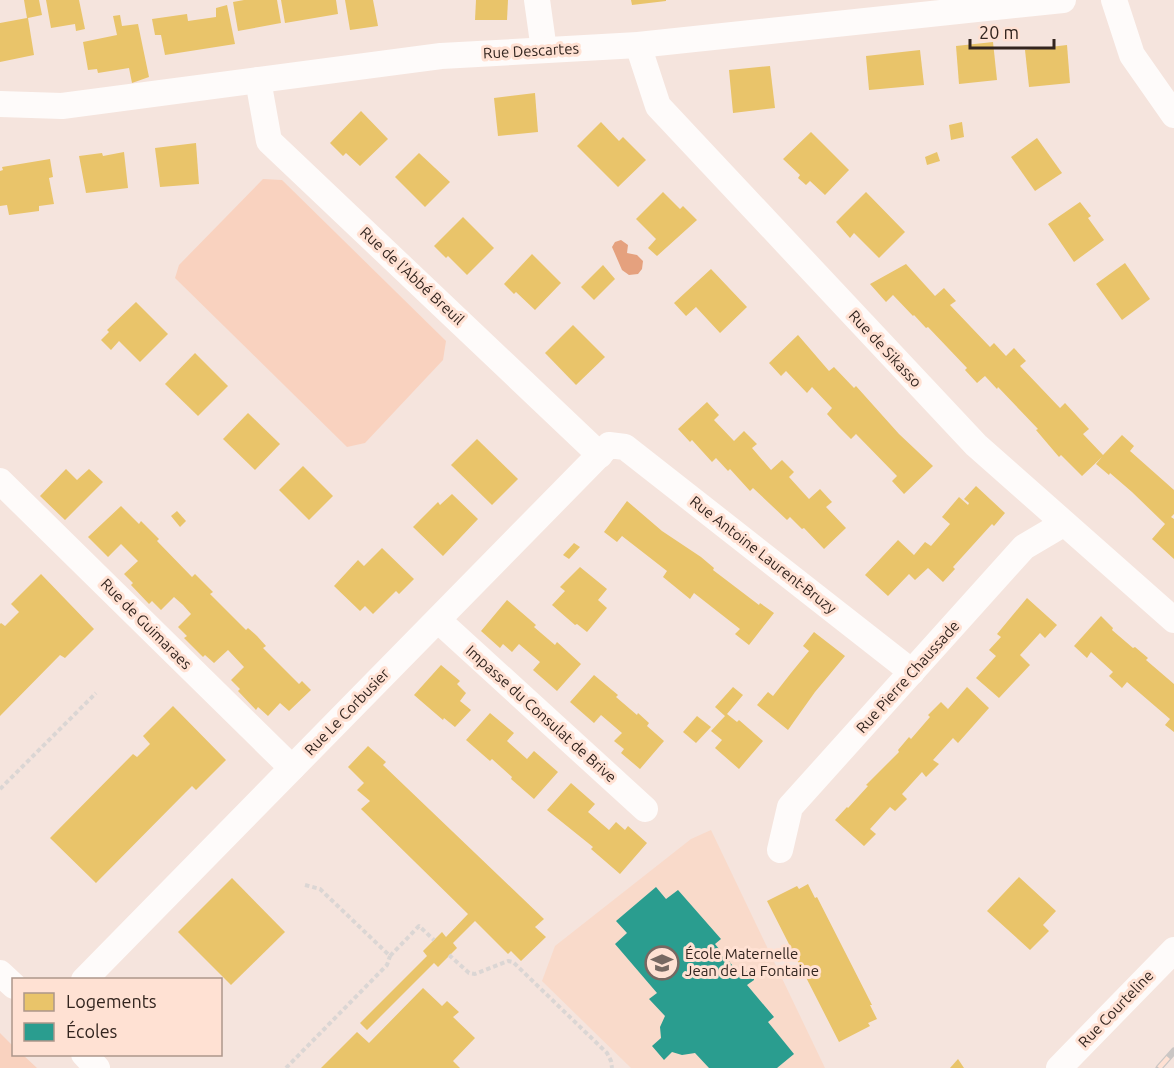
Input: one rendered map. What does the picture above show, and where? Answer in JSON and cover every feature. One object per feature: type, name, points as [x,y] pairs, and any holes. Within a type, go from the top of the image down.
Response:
[{"type":"street","points":[[537,0],[544,50]]},
{"type":"street","name":"Rue Descartes","points":[[0,104],[62,106],[441,56],[638,45],[1063,0]]},
{"type":"street","points":[[1114,0],[1132,55],[1174,115]]},
{"type":"street","name":"Rue de Sikasso","points":[[638,45],[658,106],[976,445],[1174,620]]},
{"type":"street","name":"Rue de l'Abbé Breuil","points":[[258,80],[269,141],[604,450]]},
{"type":"street","name":"Rue Antoine Laurent-Bruzy","points":[[604,450],[625,447],[912,672]]},
{"type":"street","name":"Rue Le Corbusier","points":[[86,978],[604,450]]},
{"type":"street","name":"Rue de Guimaraes","points":[[0,481],[292,768]]},
{"type":"street","name":"Rue Pierre Chaussade","points":[[780,850],[790,807],[1024,547],[1063,524]]},
{"type":"street","name":"Impasse du Consulat de Brive","points":[[438,620],[645,809]]},
{"type":"street","name":"Rue Courteline","points":[[1059,1068],[1174,950]]},
{"type":"street","points":[[0,973],[12,984]]},
{"type":"street","points":[[86,1056],[98,1068]]},
{"type":"path","points":[[0,789],[96,693]]},
{"type":"path","points":[[305,885],[320,889],[390,956]]},
{"type":"path","points":[[286,1068],[387,965],[390,956],[419,926],[434,940]]},
{"type":"path","points":[[449,955],[475,975],[513,962],[607,1053],[612,1068]]},
{"type":"shaded area","points":[[263,179],[282,180],[446,341],[443,360],[365,443],[347,447],[175,278],[179,265]]},
{"type":"shaded area","points":[[621,240],[628,245],[627,253],[637,255],[643,261],[642,269],[638,274],[629,275],[622,270],[612,247],[615,242]]},
{"type":"shaded area","name":"École Maternelle Jean de La Fontaine","points":[[711,830],[825,1068],[631,1068],[542,981],[555,946],[691,839]]},
{"type":"shaded area","points":[[0,1033],[12,1045],[12,1056],[24,1056],[37,1068],[0,1068]]},
{"type":"building: Logements","points":[[24,0],[39,0],[42,15],[28,18],[34,55],[0,62],[0,23],[27,18]]},
{"type":"building: Logements","points":[[46,0],[79,0],[85,29],[76,31],[75,24],[51,28]]},
{"type":"building: Logements","points":[[277,0],[281,23],[238,31],[233,2]]},
{"type":"building: Logements","points":[[281,0],[336,0],[338,14],[285,23]]},
{"type":"building: Logements","points":[[345,0],[373,0],[378,26],[350,30]]},
{"type":"building: Logements","points":[[476,0],[508,0],[507,20],[475,20]]},
{"type":"building: Logements","points":[[631,0],[666,0],[666,1],[632,5]]},
{"type":"building: Logements","points":[[227,5],[235,44],[165,55],[161,35],[155,35],[152,19],[187,14],[188,21],[216,17],[216,8]]},
{"type":"building: Logements","points":[[120,15],[122,26],[138,24],[149,77],[132,83],[129,68],[98,73],[97,69],[88,70],[83,42],[117,35],[113,16]]},
{"type":"building: Logements","points":[[993,42],[997,80],[959,84],[956,46]]},
{"type":"building: Logements","points":[[1067,45],[1070,83],[1029,87],[1025,50]]},
{"type":"building: Logements","points":[[920,50],[924,85],[869,90],[866,56]]},
{"type":"building: Logements","points":[[770,66],[775,108],[733,113],[729,70]]},
{"type":"building: Logements","points":[[535,93],[538,132],[498,136],[494,98]]},
{"type":"building: Logements","points":[[361,111],[388,139],[360,166],[346,153],[343,156],[330,143]]},
{"type":"building: Logements","points":[[601,122],[619,141],[623,137],[646,160],[618,187],[577,146]]},
{"type":"building: Logements","points":[[962,122],[964,137],[951,140],[949,125]]},
{"type":"building: Logements","points":[[811,132],[849,170],[825,195],[810,181],[806,185],[798,178],[800,175],[783,159]]},
{"type":"building: Logements","points":[[1037,138],[1062,173],[1035,191],[1011,157]]},
{"type":"building: Logements","points":[[196,143],[199,184],[160,187],[155,148]]},
{"type":"building: Logements","points":[[124,152],[128,188],[86,193],[79,156],[102,153],[103,156]]},
{"type":"building: Logements","points":[[937,152],[940,161],[927,165],[925,157]]},
{"type":"building: Logements","points":[[419,153],[450,182],[425,207],[395,177]]},
{"type":"building: Logements","points":[[50,159],[53,177],[49,178],[54,204],[39,206],[39,211],[9,215],[7,205],[0,206],[2,167]]},
{"type":"building: Logements","points":[[663,192],[680,209],[683,206],[697,220],[657,256],[648,248],[656,239],[636,219]]},
{"type":"building: Logements","points":[[866,192],[905,232],[879,258],[854,233],[850,238],[836,222]]},
{"type":"building: Logements","points":[[1080,202],[1091,216],[1088,218],[1104,240],[1074,262],[1048,224]]},
{"type":"building: Logements","points":[[463,217],[494,248],[467,275],[434,246]]},
{"type":"building: Logements","points":[[532,254],[561,283],[535,310],[504,284]]},
{"type":"building: Logements","points":[[1125,263],[1150,299],[1122,320],[1096,284]]},
{"type":"building: Logements","points":[[906,264],[935,296],[944,288],[956,301],[950,305],[990,347],[994,343],[1006,356],[1014,348],[1026,361],[1020,366],[1060,408],[1065,403],[1089,429],[1083,434],[1103,455],[1122,435],[1134,446],[1130,451],[1174,490],[1174,514],[1171,517],[1174,519],[1174,559],[1152,539],[1165,524],[1132,492],[1096,464],[1102,457],[1082,476],[1061,455],[1059,457],[1036,430],[1038,429],[998,387],[997,389],[985,376],[977,383],[965,370],[967,368],[928,327],[926,328],[893,295],[886,302],[870,284]]},
{"type":"building: Logements","points":[[603,265],[615,279],[594,300],[581,287]]},
{"type":"building: Logements","points":[[711,269],[747,307],[720,333],[696,307],[686,316],[674,303]]},
{"type":"building: Logements","points":[[136,302],[168,334],[140,362],[119,341],[111,350],[101,340],[109,332],[107,330]]},
{"type":"building: Logements","points":[[573,325],[605,357],[576,385],[545,353]]},
{"type":"building: Logements","points":[[798,335],[829,371],[834,367],[854,388],[856,386],[899,434],[933,466],[904,494],[892,481],[897,476],[856,434],[851,439],[839,427],[827,414],[832,408],[812,387],[807,393],[786,371],[781,376],[769,363]]},
{"type":"building: Logements","points":[[195,353],[228,386],[198,416],[165,384]]},
{"type":"building: Logements","points":[[707,402],[719,415],[714,420],[734,441],[744,431],[757,444],[752,448],[771,470],[782,460],[794,472],[789,477],[809,499],[820,489],[832,502],[826,507],[846,528],[824,549],[804,528],[802,529],[790,517],[787,520],[753,488],[750,491],[730,469],[728,471],[716,458],[712,462],[692,440],[690,442],[678,429]]},
{"type":"building: Logements","points":[[248,413],[280,444],[255,470],[223,439]]},
{"type":"building: Logements","points":[[477,439],[518,479],[492,505],[451,465]]},
{"type":"building: Logements","points":[[303,466],[333,496],[309,520],[279,490]]},
{"type":"building: Logements","points":[[66,469],[77,480],[89,469],[103,482],[65,520],[40,496]]},
{"type":"building: Logements","points":[[976,486],[1005,513],[953,567],[955,569],[943,582],[928,568],[915,580],[909,574],[888,596],[865,575],[898,540],[914,555],[925,542],[931,546],[950,524],[942,517],[959,497],[968,505],[969,503],[964,499]]},
{"type":"building: Logements","points":[[452,494],[478,519],[443,556],[413,527],[438,502],[440,505]]},
{"type":"building: Logements","points":[[627,501],[662,531],[701,557],[714,568],[713,570],[759,605],[760,603],[774,613],[749,645],[735,634],[740,629],[694,593],[690,599],[663,577],[667,571],[622,536],[617,542],[604,532]]},
{"type":"building: Logements","points":[[121,506],[159,539],[157,541],[192,577],[195,574],[213,592],[210,594],[246,630],[248,628],[257,636],[266,646],[263,648],[299,684],[302,681],[311,690],[289,711],[280,703],[268,716],[258,707],[256,710],[231,680],[244,667],[228,650],[214,663],[205,655],[203,657],[184,638],[187,636],[178,627],[191,614],[183,605],[174,597],[161,610],[152,601],[149,604],[124,574],[138,561],[121,544],[108,557],[88,537]]},
{"type":"building: Logements","points":[[177,511],[186,521],[180,527],[171,516]]},
{"type":"building: Logements","points":[[574,543],[580,547],[569,559],[563,555]]},
{"type":"building: Logements","points":[[382,548],[414,579],[399,594],[396,591],[373,614],[365,606],[360,611],[334,586],[358,560],[364,566]]},
{"type":"building: Logements","points":[[580,567],[607,589],[598,600],[607,608],[587,632],[552,605],[565,591],[560,587]]},
{"type":"building: Logements","points":[[41,574],[94,629],[65,658],[60,655],[0,716],[0,624],[5,626],[19,612],[11,604]]},
{"type":"building: Logements","points":[[1027,598],[1057,625],[1045,638],[1040,633],[1020,655],[1030,665],[999,698],[976,678],[996,656],[989,650],[1001,637],[997,634]]},
{"type":"building: Logements","points":[[507,600],[536,625],[534,627],[555,645],[557,642],[581,664],[557,691],[533,670],[540,662],[519,644],[512,652],[503,644],[500,648],[481,631]]},
{"type":"building: Logements","points":[[1101,616],[1113,628],[1112,630],[1148,658],[1146,660],[1174,684],[1174,732],[1165,725],[1170,719],[1127,682],[1122,688],[1109,676],[1113,672],[1091,652],[1087,658],[1074,646]]},
{"type":"building: Logements","points":[[814,632],[845,656],[788,730],[757,705],[768,692],[773,696],[809,651],[803,646]]},
{"type":"building: Logements","points":[[441,665],[460,681],[457,684],[466,693],[460,701],[471,710],[455,727],[444,718],[443,720],[414,695]]},
{"type":"building: Logements","points":[[594,675],[618,695],[616,697],[649,723],[647,726],[664,741],[640,769],[621,753],[624,749],[614,741],[622,733],[601,715],[594,723],[570,702]]},
{"type":"building: Logements","points":[[733,687],[743,695],[727,714],[737,722],[739,720],[763,741],[739,769],[715,748],[722,740],[711,731],[725,716],[715,707]]},
{"type":"building: Logements","points":[[967,687],[989,708],[958,743],[953,738],[933,760],[939,764],[926,777],[922,772],[902,794],[907,799],[895,811],[890,807],[870,829],[876,834],[864,846],[835,820],[899,752],[898,750],[909,737],[911,739],[930,717],[928,715],[941,702],[948,709]]},
{"type":"building: Logements","points":[[173,706],[226,760],[196,790],[192,786],[96,883],[50,838],[133,754],[137,757],[150,744],[143,736]]},
{"type":"building: Logements","points":[[490,713],[514,733],[507,741],[527,759],[534,751],[558,772],[534,799],[492,759],[490,761],[466,740]]},
{"type":"building: Logements","points":[[697,716],[711,727],[696,743],[683,732]]},
{"type":"building: Logements","points":[[368,746],[386,762],[383,765],[544,919],[535,927],[546,937],[521,961],[511,951],[508,954],[475,921],[453,943],[457,948],[438,967],[434,963],[367,1030],[360,1023],[427,956],[423,951],[442,932],[446,937],[468,914],[361,809],[370,801],[357,790],[364,783],[348,767]]},
{"type":"building: Logements","points":[[571,783],[595,804],[588,812],[609,830],[616,822],[625,830],[628,826],[647,843],[620,874],[591,849],[593,847],[547,810]]},
{"type":"building: Logements","points":[[1019,877],[1056,911],[1043,925],[1049,931],[1030,950],[987,911]]},
{"type":"building: Logements","points":[[232,878],[285,932],[231,985],[178,932]]},
{"type":"building: Logements","points":[[808,884],[815,898],[817,897],[877,1019],[868,1023],[870,1026],[839,1042],[767,901],[797,886],[799,889]]},
{"type":"building: Logements","points":[[423,988],[442,1006],[447,1001],[459,1012],[453,1017],[475,1038],[453,1061],[460,1068],[321,1068],[357,1032],[369,1043]]},
{"type":"building: Logements","points":[[958,1059],[964,1068],[950,1068]]},
{"type":"building: Écoles","points":[[656,887],[666,899],[678,890],[721,939],[715,944],[741,976],[748,970],[754,973],[754,980],[747,985],[774,1017],[768,1022],[794,1054],[777,1068],[709,1068],[695,1053],[682,1055],[672,1052],[664,1060],[652,1046],[661,1038],[660,1027],[665,1016],[649,999],[657,993],[615,944],[627,933],[616,921]]},
{"type":"railway","points":[[1159,1068],[1174,1051]]},
{"type":"place","name":"École Maternelle Jean de La Fontaine","points":[[662,963]]}]
